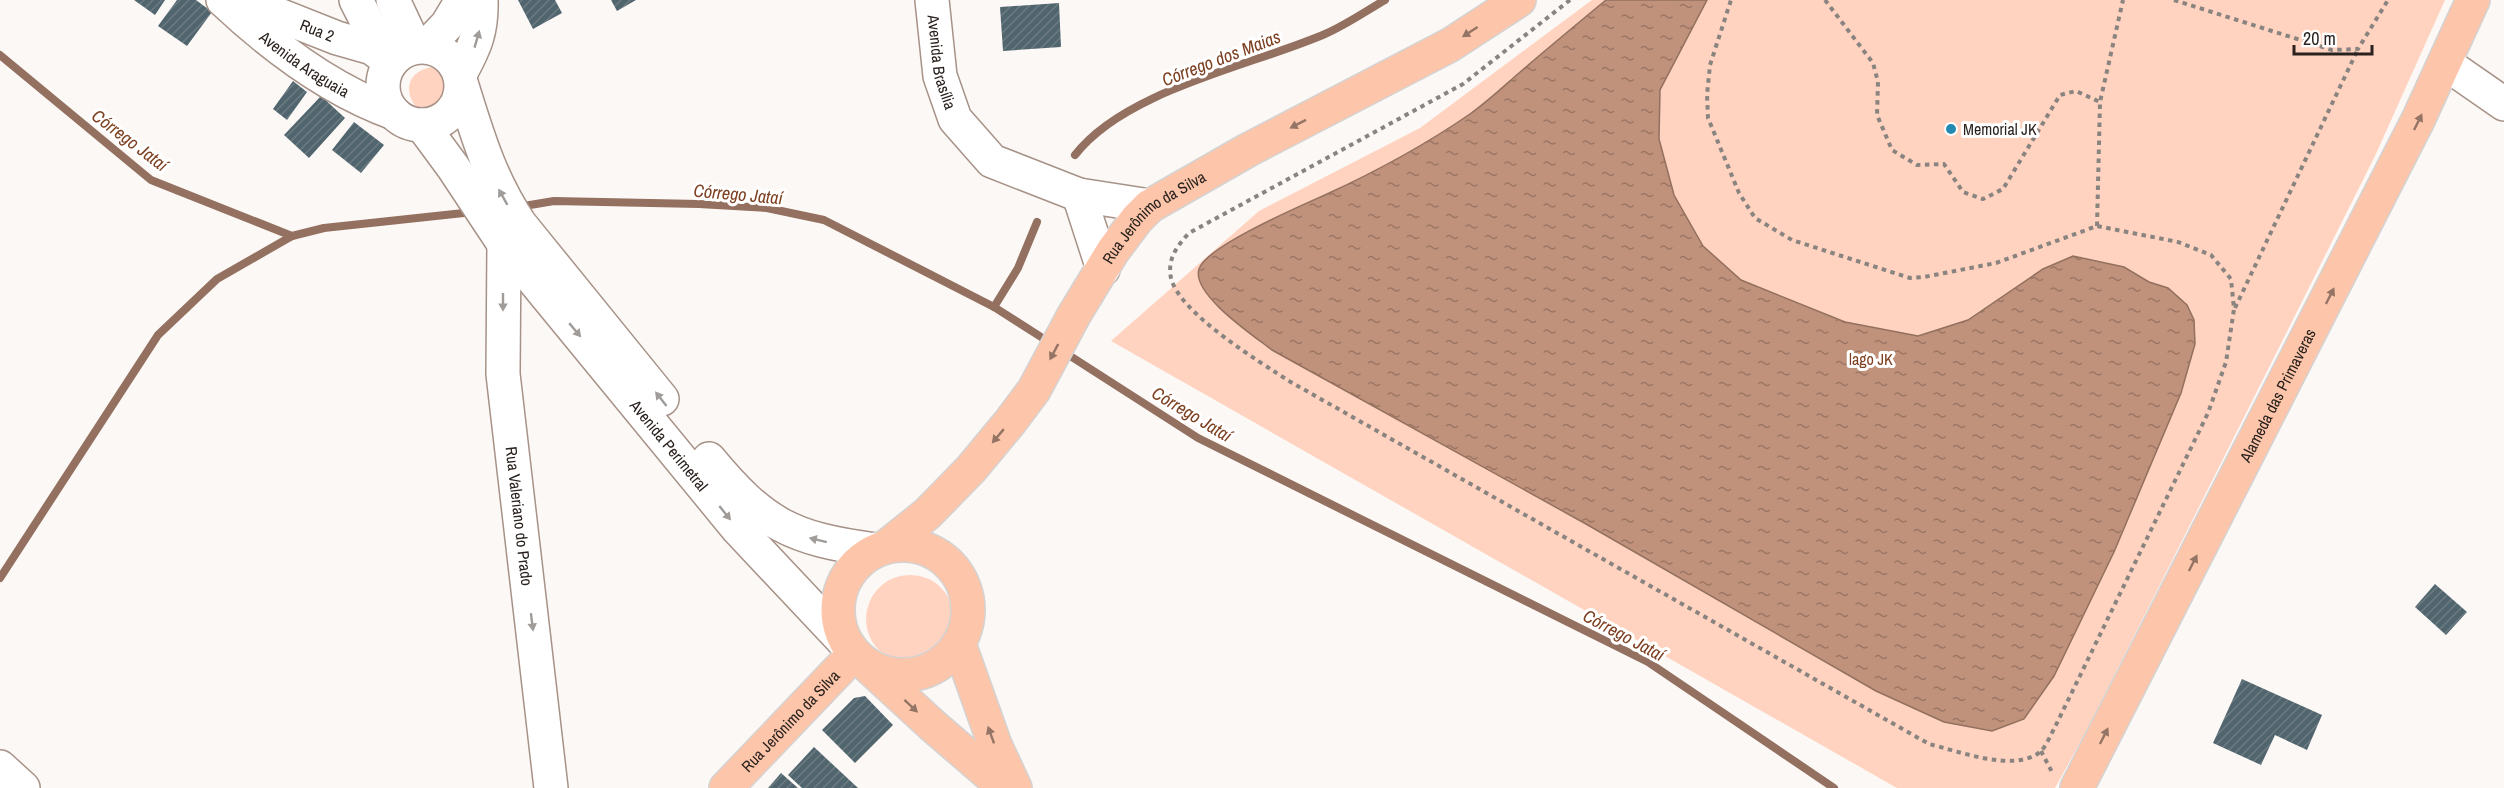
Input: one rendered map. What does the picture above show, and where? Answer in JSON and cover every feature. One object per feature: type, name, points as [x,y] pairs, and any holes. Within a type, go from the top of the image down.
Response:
[{"type":"main road","name":"Rua Jerônimo da Silva","points":[[882,548],[927,514],[970,469],[1034,390],[1074,315],[1103,269],[1137,219],[1150,206],[1248,150],[1450,45],[1519,0]]},
{"type":"main road","name":"Alameda das Primaveras","points":[[2077,788],[2311,333],[2418,120],[2473,0]]},
{"type":"main road","points":[[907,544],[926,548],[942,557],[956,571],[965,588],[968,607],[966,626],[958,644],[945,660],[927,670],[908,675],[887,674],[857,656],[840,630],[837,609],[840,589],[850,571],[864,556],[882,548],[907,544]]},
{"type":"main road","points":[[958,644],[995,745],[1015,788]]},
{"type":"main road","name":"Rua Jerônimo da Silva","points":[[726,788],[857,656]]},
{"type":"main road","name":"Avenida Perimetral","points":[[857,656],[1005,788]]},
{"type":"street","name":"Avenida Araguaia","points":[[223,0],[255,30],[336,87],[364,102],[408,119]]},
{"type":"street","name":"Rua 2","points":[[241,0],[276,8],[372,48],[406,54]]},
{"type":"street","points":[[356,0],[377,41],[406,54],[438,49],[448,55],[461,80],[491,175],[506,203],[513,241]]},
{"type":"street","points":[[393,0],[406,54]]},
{"type":"street","points":[[462,0],[447,25],[386,70],[384,93],[453,167],[513,241]]},
{"type":"street","points":[[408,119],[440,121],[454,109],[460,98],[461,80],[476,45],[482,19],[481,0]]},
{"type":"street","name":"Avenida Brasília","points":[[932,0],[940,76],[955,119],[992,161],[1079,195],[1150,206]]},
{"type":"street","points":[[2445,63],[2504,104]]},
{"type":"street","points":[[1079,195],[1103,269]]},
{"type":"street","name":"Avenida Perimetral","points":[[513,241],[615,359],[732,487],[766,518],[795,534],[841,546],[882,548]]},
{"type":"street","name":"Rua Valeriano do Prado","points":[[513,241],[503,374],[551,788]]},
{"type":"street","name":"Avenida Perimetral","points":[[615,359],[738,529],[857,656]]},
{"type":"street","points":[[0,767],[22,788]]},
{"type":"path","points":[[1570,0],[1463,84],[1189,233],[1174,250],[1171,278],[1181,296],[1210,327],[1289,381],[1929,744],[1991,759],[2018,762],[2041,751],[2208,413],[2226,362],[2234,309],[2230,279],[2211,255],[2178,242],[2097,226],[1996,263],[1924,278],[1910,278],[1792,240],[1755,218],[1739,193],[1708,118],[1707,95],[1710,65],[1731,0]]},
{"type":"path","points":[[1825,0],[1873,63],[1878,82],[1876,115],[1892,150],[1917,165],[1944,164],[1963,192],[1983,199],[2003,189],[2060,95],[2076,91],[2100,102]]},
{"type":"path","points":[[2097,226],[2100,102],[2123,0]]},
{"type":"path","points":[[2174,0],[2332,50],[2358,49]]},
{"type":"path","points":[[2234,309],[2358,49],[2388,0]]},
{"type":"green space","name":"lago JK","points":[[1592,0],[2445,0],[2375,156],[2086,732],[2055,788],[1897,788],[1111,341],[1259,211],[1420,128]]},
{"type":"green space","points":[[432,67],[447,72],[454,100],[443,111],[431,114],[421,111],[413,103],[409,93],[410,82],[417,73]]},
{"type":"green space","points":[[901,575],[919,575],[935,582],[947,594],[954,610],[954,628],[947,644],[935,656],[919,663],[901,663],[885,656],[873,644],[866,628],[866,610],[873,594],[885,582]]},
{"type":"water","points":[[1606,0],[1707,0],[1660,90],[1659,139],[1674,195],[1703,246],[1741,280],[1845,322],[1918,336],[1968,320],[2043,269],[2073,256],[2124,267],[2149,282],[2168,288],[2187,305],[2194,320],[2195,344],[2181,393],[2114,552],[2054,676],[2024,719],[1992,731],[1944,722],[1876,691],[1586,524],[1272,350],[1226,314],[1204,290],[1199,279],[1199,269],[1219,249],[1278,216],[1382,167],[1453,125],[1489,99]]},
{"type":"building","points":[[134,0],[165,0],[155,15]]},
{"type":"building","points":[[177,0],[196,0],[212,12],[187,46],[158,26]]},
{"type":"building","points":[[518,0],[555,0],[562,13],[533,29]]},
{"type":"building","points":[[611,0],[636,0],[617,11]]},
{"type":"building","points":[[1059,3],[1061,47],[1003,51],[1000,7]]},
{"type":"building","points":[[293,81],[307,92],[287,120],[273,109]]},
{"type":"building","points":[[321,96],[345,118],[309,158],[284,135]]},
{"type":"building","points":[[354,122],[384,145],[361,173],[332,150]]},
{"type":"building","points":[[2435,584],[2467,612],[2446,635],[2415,607]]},
{"type":"building","points":[[2242,679],[2322,715],[2307,750],[2275,735],[2261,765],[2213,743]]},
{"type":"building","points":[[865,696],[893,725],[855,763],[822,730],[854,698]]},
{"type":"building","points":[[814,747],[858,788],[802,788],[788,775]]},
{"type":"building","points":[[781,773],[798,788],[768,788]]},
{"type":"waterway","name":"Córrego dos Maias","points":[[1075,155],[1097,132],[1125,113],[1191,82],[1325,34],[1385,0]]},
{"type":"waterway","name":"Córrego Jataí","points":[[0,55],[151,180],[292,236]]},
{"type":"waterway","name":"Córrego Jataí","points":[[518,207],[554,201],[699,204],[767,208],[824,220],[994,307],[1052,344]]},
{"type":"waterway","points":[[0,578],[158,335],[217,279],[292,236],[324,228],[473,212]]},
{"type":"waterway","name":"Córrego dos Maias","points":[[994,307],[1018,268],[1037,222]]},
{"type":"waterway","name":"Córrego Jataí","points":[[1064,352],[1198,438],[1648,662],[1834,788]]},
{"type":"place","name":"Memorial JK","points":[[1951,129]]}]
